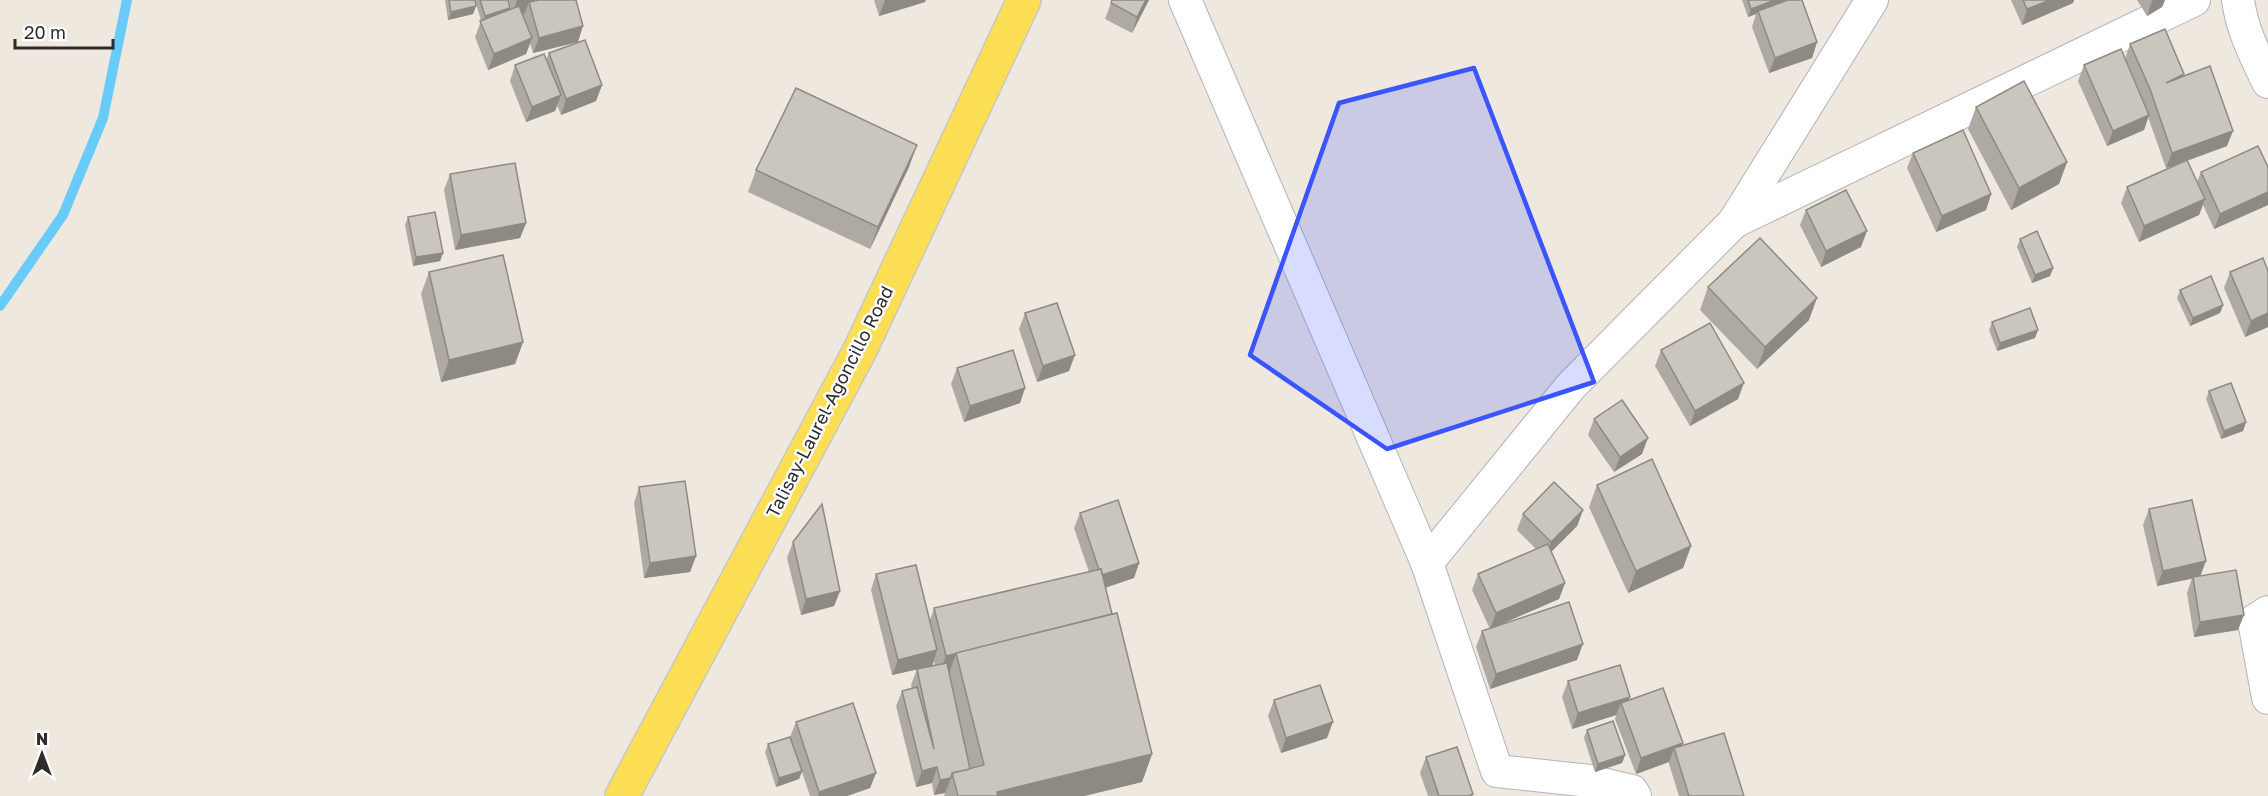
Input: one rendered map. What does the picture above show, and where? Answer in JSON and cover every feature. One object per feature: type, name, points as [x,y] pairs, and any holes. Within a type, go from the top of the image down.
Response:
[{"type":"main road","name":"Talisay-Laurel-Agoncillo Road","points":[[622,796],[860,350],[1024,0]]},
{"type":"street","points":[[1185,0],[1427,563],[1497,771],[1590,781],[1632,791],[1635,796]]},
{"type":"street","points":[[1427,563],[1571,386],[1734,222],[1872,0]]},
{"type":"street","points":[[1734,222],[2194,0]]},
{"type":"street","points":[[2238,0],[2241,19],[2249,43],[2268,82]]},
{"type":"street","points":[[2268,612],[2254,621],[2268,698]]},
{"type":"highlighted area","points":[[1474,68],[1594,382],[1387,449],[1250,355],[1339,103]]},
{"type":"building","points":[[449,0],[475,0],[476,6],[451,12]]},
{"type":"building","points":[[480,0],[508,0],[510,8],[485,16]]},
{"type":"building","points":[[576,0],[583,26],[539,38],[529,2]]},
{"type":"building","points":[[1112,0],[1146,0],[1137,17],[1111,3]]},
{"type":"building","points":[[1748,0],[1775,0],[1751,9]]},
{"type":"building","points":[[1788,0],[1802,0],[1817,42],[1775,58],[1758,11]]},
{"type":"building","points":[[2023,0],[2050,0],[2027,9]]},
{"type":"building","points":[[519,6],[532,38],[494,54],[480,21]]},
{"type":"building","points":[[2165,29],[2184,74],[2166,83],[2210,66],[2233,131],[2172,153],[2150,89],[2130,44]]},
{"type":"building","points":[[585,40],[602,85],[566,99],[549,53]]},
{"type":"building","points":[[2121,49],[2149,115],[2113,131],[2084,65]]},
{"type":"building","points":[[544,54],[561,95],[532,107],[515,65]]},
{"type":"building","points":[[2024,81],[2067,162],[2019,188],[1976,107]]},
{"type":"building","points":[[796,88],[917,145],[878,227],[756,170]]},
{"type":"building","points":[[1963,130],[1991,194],[1942,216],[1913,153]]},
{"type":"building","points":[[2258,146],[2268,167],[2268,192],[2220,214],[2201,172]]},
{"type":"building","points":[[2187,160],[2205,199],[2144,226],[2127,187]]},
{"type":"building","points":[[515,163],[526,223],[461,235],[450,174]]},
{"type":"building","points":[[1846,190],[1867,231],[1826,251],[1806,210]]},
{"type":"building","points":[[435,212],[443,253],[416,257],[408,217]]},
{"type":"building","points":[[2037,231],[2053,268],[2035,275],[2020,239]]},
{"type":"building","points":[[1760,238],[1817,298],[1765,347],[1708,287]]},
{"type":"building","points":[[503,255],[523,342],[449,360],[429,272]]},
{"type":"building","points":[[2263,258],[2268,271],[2268,313],[2251,321],[2230,272]]},
{"type":"building","points":[[2211,276],[2223,305],[2193,318],[2180,290]]},
{"type":"building","points":[[1057,303],[1075,355],[1043,366],[1025,313]]},
{"type":"building","points":[[2030,308],[2038,330],[2000,343],[1992,322]]},
{"type":"building","points":[[1710,323],[1744,383],[1695,411],[1661,350]]},
{"type":"building","points":[[1013,350],[1025,388],[970,406],[957,368]]},
{"type":"building","points":[[2231,383],[2246,422],[2224,431],[2209,391]]},
{"type":"building","points":[[1622,400],[1648,438],[1620,457],[1594,419]]},
{"type":"building","points":[[1652,459],[1691,546],[1636,571],[1597,485]]},
{"type":"building","points":[[685,481],[696,556],[650,563],[639,487]]},
{"type":"building","points":[[1554,482],[1583,510],[1551,542],[1523,514]]},
{"type":"building","points":[[1118,500],[1139,563],[1102,575],[1080,513]]},
{"type":"building","points":[[2192,500],[2206,561],[2163,571],[2149,509]]},
{"type":"building","points":[[822,504],[840,591],[806,599],[793,542]]},
{"type":"building","points":[[1548,544],[1565,583],[1496,613],[1478,574]]},
{"type":"building","points":[[916,565],[937,650],[898,660],[876,574]]},
{"type":"building","points":[[1101,569],[1112,614],[946,656],[934,608]]},
{"type":"building","points":[[2236,570],[2244,615],[2200,622],[2193,577]]},
{"type":"building","points":[[1569,602],[1583,644],[1496,674],[1482,631]]},
{"type":"building","points":[[1117,613],[1152,754],[997,792],[998,796],[958,796],[952,773],[984,765],[956,653]]},
{"type":"building","points":[[947,663],[970,769],[952,773],[951,778],[940,780],[937,767],[922,771],[902,691],[917,687],[934,749],[917,669]]},
{"type":"building","points":[[1620,665],[1630,697],[1578,713],[1568,681]]},
{"type":"building","points":[[1320,685],[1333,722],[1286,738],[1274,700]]},
{"type":"building","points":[[1663,688],[1683,743],[1641,758],[1621,703]]},
{"type":"building","points":[[853,703],[876,773],[819,792],[796,722]]},
{"type":"building","points":[[1613,721],[1625,755],[1598,764],[1587,730]]},
{"type":"building","points":[[1724,733],[1744,796],[1689,796],[1674,748]]},
{"type":"building","points":[[790,737],[802,771],[779,778],[768,744]]},
{"type":"building","points":[[1457,747],[1473,794],[1439,796],[1426,757]]},
{"type":"waterway","points":[[0,306],[63,215],[103,118],[127,0]]}]
